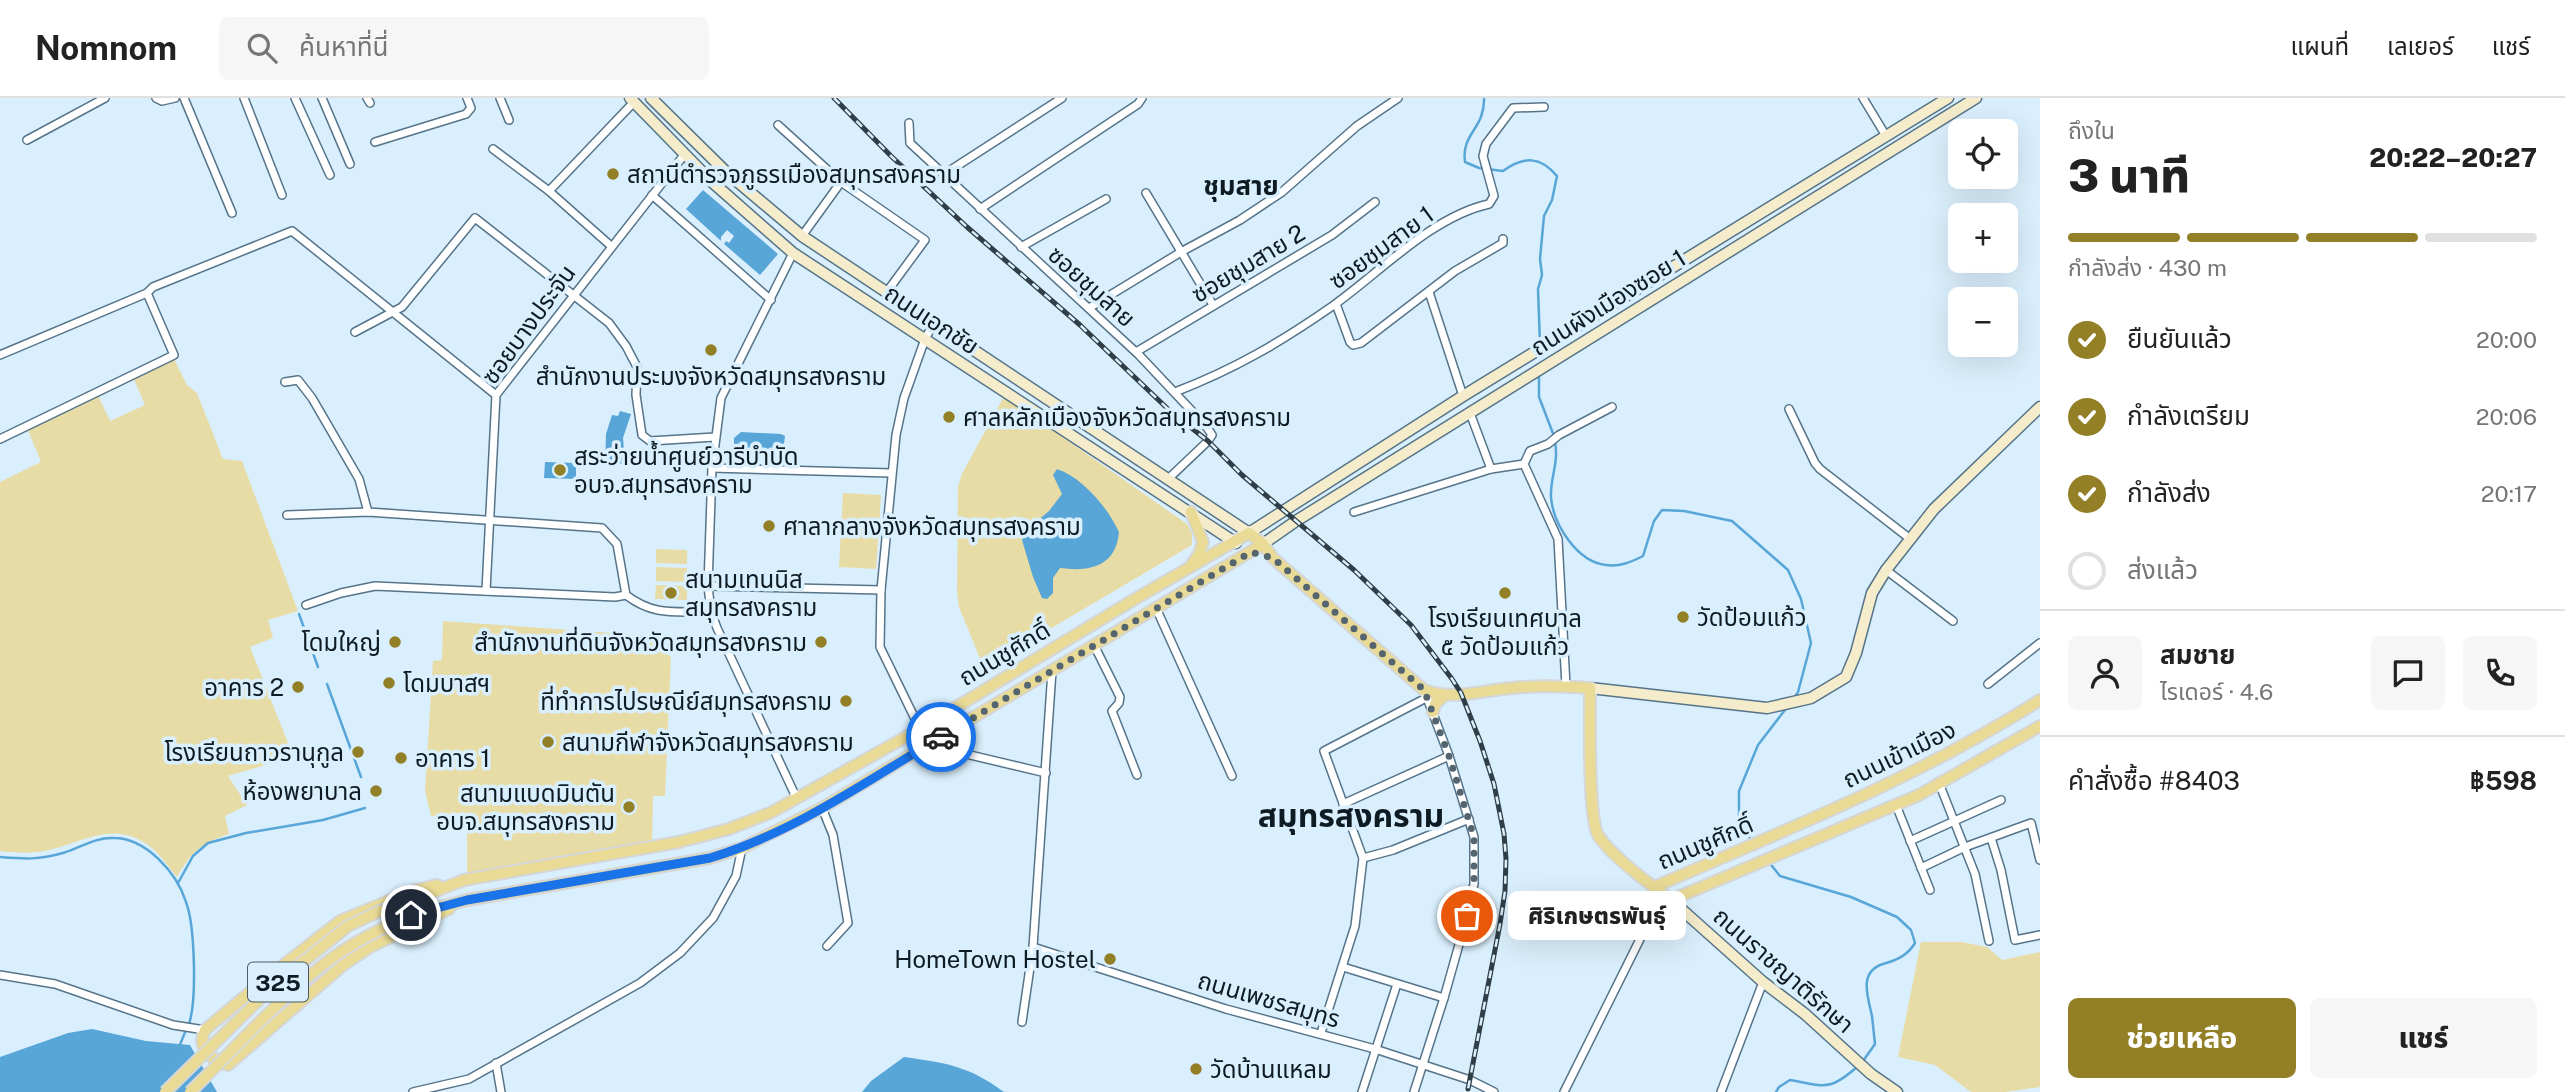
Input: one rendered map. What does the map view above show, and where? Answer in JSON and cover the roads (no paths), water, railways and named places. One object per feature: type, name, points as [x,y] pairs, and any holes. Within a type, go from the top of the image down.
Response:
[{"type":"main road","name":"ถนนเอกชัย","points":[[650,98],[726,172],[802,236],[1249,533]]},
{"type":"main road","name":"ถนนผังเมืองซอย 1","points":[[1249,533],[1463,396],[1948,98]]},
{"type":"main road","name":"ถนนผังเมืองซอย 1","points":[[1263,544],[1314,509],[1976,98]]},
{"type":"main road","name":"ถนนเอกชัย","points":[[632,100],[684,155],[744,212],[793,253],[1236,542]]},
{"type":"main road","points":[[1249,533],[1263,544],[1273,558],[1426,693],[1445,695],[1514,687],[1566,686],[1768,708],[1811,698],[1846,677],[1856,653],[1872,593],[1886,570],[1934,509],[2040,407]]},
{"type":"main road","points":[[1306,496],[1314,509]]},
{"type":"main road","points":[[1188,569],[1199,554],[1203,542],[1191,512]]},
{"type":"main road","name":"ถนนชูศักดิ์","points":[[165,1092],[274,985],[357,922],[464,880],[679,842],[729,829],[772,812],[920,729],[1249,533]]},
{"type":"main road","points":[[1236,542],[1251,552],[1273,558]]},
{"type":"main road","name":"ถนนชูศักดิ์","points":[[190,1092],[292,993],[333,957],[368,934],[411,915],[467,900],[710,858],[742,848],[822,808],[1263,544]]},
{"type":"main road","points":[[1135,599],[1144,615]]},
{"type":"main road","name":"ถนนราชญาติรักษา","points":[[1590,688],[1596,831],[1608,847],[1763,982],[1897,1092]]},
{"type":"main road","points":[[1433,712],[1435,704],[1445,695]]},
{"type":"main road","name":"ถนนเข้าเมือง","points":[[1772,836],[1906,777],[2006,722],[2040,700]]},
{"type":"main road","name":"ถนนเข้าเมือง","points":[[1779,855],[1896,805],[2040,726]]},
{"type":"main road","name":"ถนนชูศักดิ์","points":[[1654,887],[1772,836]]},
{"type":"main road","name":"ถนนชูศักดิ์","points":[[1671,900],[1779,855]]},
{"type":"main road","points":[[464,880],[416,890],[340,921],[201,1029],[204,1048],[212,1059],[228,1065],[343,965],[361,953],[467,900]]},
{"type":"street","points":[[27,141],[105,98]]},
{"type":"street","points":[[156,98],[162,101],[175,98]]},
{"type":"street","points":[[184,98],[232,213]]},
{"type":"street","points":[[244,98],[282,195]]},
{"type":"street","points":[[295,98],[330,175]]},
{"type":"street","points":[[322,98],[350,164]]},
{"type":"street","points":[[375,142],[467,114],[471,108],[467,98]]},
{"type":"street","points":[[500,98],[509,120]]},
{"type":"street","points":[[943,175],[1062,98]]},
{"type":"street","points":[[980,209],[1138,104],[1142,98]]},
{"type":"street","points":[[1089,308],[1240,220],[1282,192],[1357,126],[1398,98]]},
{"type":"street","points":[[1863,98],[1886,136]]},
{"type":"street","points":[[549,191],[632,100]]},
{"type":"street","name":"ซอยชุมสาย 1","points":[[1175,392],[1218,375],[1266,351],[1336,304],[1410,246],[1469,208],[1489,204],[1494,196],[1483,156],[1486,144],[1513,108],[1544,107]]},
{"type":"street","name":"ซอยชุมสาย","points":[[909,123],[910,143],[1136,352],[1212,435],[1168,479]]},
{"type":"street","points":[[778,125],[841,182],[925,240],[886,293]]},
{"type":"street","points":[[493,149],[549,191],[611,246]]},
{"type":"street","name":"ซอยบางประจัน","points":[[486,591],[496,395],[684,155]]},
{"type":"street","points":[[802,236],[841,182]]},
{"type":"street","points":[[1146,193],[1213,305]]},
{"type":"street","points":[[652,195],[771,300]]},
{"type":"street","points":[[1021,247],[1106,199]]},
{"type":"street","name":"ซอยชุมสาย 2","points":[[1136,352],[1332,236],[1375,202]]},
{"type":"street","points":[[355,332],[402,306],[475,218],[609,323],[626,346],[637,368],[636,395],[642,435],[650,441],[715,437]]},
{"type":"street","points":[[0,355],[147,293],[153,287],[292,231],[496,395]]},
{"type":"street","points":[[1336,304],[1353,345],[1360,343],[1455,271],[1497,248],[1503,243],[1503,239]]},
{"type":"street","points":[[793,253],[721,398],[712,468],[708,586],[711,612],[796,797]]},
{"type":"street","points":[[1429,292],[1463,396]]},
{"type":"street","points":[[0,439],[174,355],[147,293]]},
{"type":"street","points":[[920,729],[880,647],[881,590],[891,473],[904,398],[934,323]]},
{"type":"street","points":[[285,382],[298,380],[312,398],[359,479],[368,512]]},
{"type":"street","points":[[1566,686],[1558,539],[1524,464],[1530,451],[1548,444],[1559,435],[1612,407]]},
{"type":"street","points":[[1789,409],[1820,469],[1909,538]]},
{"type":"street","points":[[1469,413],[1491,468]]},
{"type":"street","points":[[1354,512],[1491,468],[1524,464]]},
{"type":"street","points":[[712,468],[891,473]]},
{"type":"street","points":[[287,515],[368,512],[602,528],[617,544],[626,595],[642,607],[652,610],[711,612]]},
{"type":"street","points":[[1886,570],[1953,621]]},
{"type":"street","points":[[306,605],[341,593],[375,586],[615,597],[626,595]]},
{"type":"street","points":[[708,586],[881,590]]},
{"type":"street","points":[[1156,608],[1232,776]]},
{"type":"street","points":[[1094,645],[1119,697],[1119,703],[1112,711],[1137,775]]},
{"type":"street","points":[[1988,684],[2037,646],[2040,656]]},
{"type":"street","points":[[1022,1022],[1033,947],[1052,671]]},
{"type":"street","points":[[1321,1033],[1355,926],[1363,858],[1324,751],[1426,693],[1474,837],[1474,884],[1444,998],[1414,1092]]},
{"type":"street","points":[[928,745],[1046,773]]},
{"type":"street","points":[[1343,804],[1449,756]]},
{"type":"street","points":[[1939,783],[1975,874],[1989,941]]},
{"type":"street","points":[[1910,841],[2001,800]]},
{"type":"street","points":[[1896,805],[1930,890]]},
{"type":"street","points":[[822,808],[833,835],[848,923],[827,946]]},
{"type":"street","points":[[1363,858],[1469,820]]},
{"type":"street","points":[[1921,868],[1965,847],[2031,823],[2040,860]]},
{"type":"street","points":[[1991,838],[2001,870],[2015,940],[2040,935]]},
{"type":"street","points":[[413,1092],[469,1079],[628,990],[680,953],[713,918],[736,876],[742,848]]},
{"type":"street","points":[[1564,1092],[1656,909],[1671,900]]},
{"type":"street","name":"ถนนเพชรสมุทร","points":[[1033,947],[1226,1009],[1375,1049],[1469,1080],[1494,1092]]},
{"type":"street","points":[[1343,967],[1444,998]]},
{"type":"street","points":[[0,975],[55,984],[173,1025],[201,1029]]},
{"type":"street","points":[[1721,1092],[1763,982]]},
{"type":"street","points":[[1362,1092],[1397,984]]},
{"type":"street","points":[[496,1063],[501,1092]]},
{"type":"water","points":[[703,190],[778,254],[760,275],[724,244],[726,241],[729,243],[734,236],[727,230],[721,241],[686,209]]},
{"type":"water","points":[[620,411],[631,414],[623,438],[625,463],[605,466],[606,434],[612,415],[618,416]]},
{"type":"water","points":[[741,432],[781,434],[785,436],[783,452],[772,456],[750,454],[734,445],[734,438]]},
{"type":"water","name":"สระว่ายน้ำศูนย์วารีบำบัด อบจ.สมุทรสงคราม","points":[[545,462],[576,463],[576,479],[544,478]]},
{"type":"water","points":[[1057,469],[1076,479],[1094,495],[1119,532],[1113,553],[1099,565],[1081,569],[1060,568],[1053,578],[1053,593],[1047,599],[1042,598],[1033,577],[1022,540],[1025,531],[1049,511],[1062,494],[1053,475]]},
{"type":"water","points":[[92,1029],[146,1041],[190,1045],[217,1092],[0,1092],[0,1057],[68,1033]]},
{"type":"water","points":[[904,1057],[957,1067],[980,1076],[1004,1092],[862,1092],[871,1081]]},
{"type":"waterway","points":[[1484,98],[1481,117],[1466,144],[1465,162],[1479,168],[1503,171],[1518,163],[1532,160],[1551,169],[1557,176],[1552,200],[1544,216],[1540,259],[1542,275],[1538,289],[1540,344]]},
{"type":"waterway","points":[[1539,372],[1539,397],[1554,436]]},
{"type":"waterway","points":[[1555,442],[1556,457],[1551,490],[1553,508],[1568,540],[1585,557],[1606,565],[1625,564],[1639,558],[1643,556],[1654,521],[1662,510],[1684,511],[1732,521],[1788,570],[1801,599],[1811,643],[1794,698]]},
{"type":"waterway","points":[[299,614],[318,667]]},
{"type":"waterway","points":[[327,684],[361,777]]},
{"type":"waterway","points":[[1753,842],[1743,830],[1739,818],[1739,791],[1758,745],[1788,706]]},
{"type":"waterway","points":[[178,883],[193,856],[208,843],[246,833],[323,820],[365,808]]},
{"type":"waterway","points":[[0,857],[46,857],[94,841],[114,838],[137,844],[159,859],[182,891],[189,913],[194,981],[189,1024]]},
{"type":"waterway","points":[[1768,861],[1780,876],[1851,897],[1897,917],[1911,930],[1915,943],[1909,951],[1875,968],[1867,979],[1875,1044],[1863,1061]]},
{"type":"waterway","points":[[179,1047],[186,1030]]},
{"type":"waterway","points":[[1776,1092],[1790,1080],[1819,1085],[1833,1083],[1858,1066]]},
{"type":"railway","points":[[834,98],[967,227],[1080,325],[1242,475],[1354,570],[1411,625],[1461,693],[1494,784],[1506,859],[1500,924],[1468,1089]]},
{"type":"place","name":"สถานีตำรวจภูธรเมืองสมุทรสงคราม","points":[[613,174]]},
{"type":"place","name":"สำนักงานประมงจังหวัดสมุทรสงคราม","points":[[711,350]]},
{"type":"place","name":"ศาลหลักเมืองจังหวัดสมุทรสงคราม","points":[[949,417]]},
{"type":"place","name":"สระว่ายน้ำศูนย์วารีบำบัด อบจ.สมุทรสงคราม","points":[[560,470]]},
{"type":"place","name":"ศาลากลางจังหวัดสมุทรสงคราม","points":[[769,526]]},
{"type":"place","name":"สนามเทนนิส สมุทรสงคราม","points":[[671,593]]},
{"type":"place","name":"โรงเรียนเทศบาล ๕ วัดป้อมแก้ว","points":[[1505,593]]},
{"type":"place","name":"วัดป้อมแก้ว","points":[[1683,617]]},
{"type":"place","name":"โดมใหญ่","points":[[395,642]]},
{"type":"place","name":"สำนักงานที่ดินจังหวัดสมุทรสงคราม","points":[[821,642]]},
{"type":"place","name":"โดมบาสฯ","points":[[389,683]]},
{"type":"place","name":"อาคาร 2","points":[[298,687]]},
{"type":"place","name":"ที่ทำการไปรษณีย์สมุทรสงคราม","points":[[846,701]]},
{"type":"place","name":"สนามกีฬาจังหวัดสมุทรสงคราม","points":[[548,742]]},
{"type":"place","name":"โรงเรียนถาวรานุกูล","points":[[358,752]]},
{"type":"place","name":"อาคาร 1","points":[[401,758]]},
{"type":"place","name":"ห้องพยาบาล","points":[[376,791]]},
{"type":"place","name":"สนามแบดมินตัน อบจ.สมุทรสงคราม","points":[[629,807]]},
{"type":"place","name":"ศิริเกษตรพันธุ์","points":[[1467,916]]},
{"type":"place","name":"HomeTown Hostel","points":[[1110,959]]},
{"type":"place","name":"วัดบ้านแหลม","points":[[1196,1069]]},
{"type":"district","name":"ชุมสาย","points":[[1241,185]]},
{"type":"district","name":"สมุทรสงคราม","points":[[1351,815]]}]
